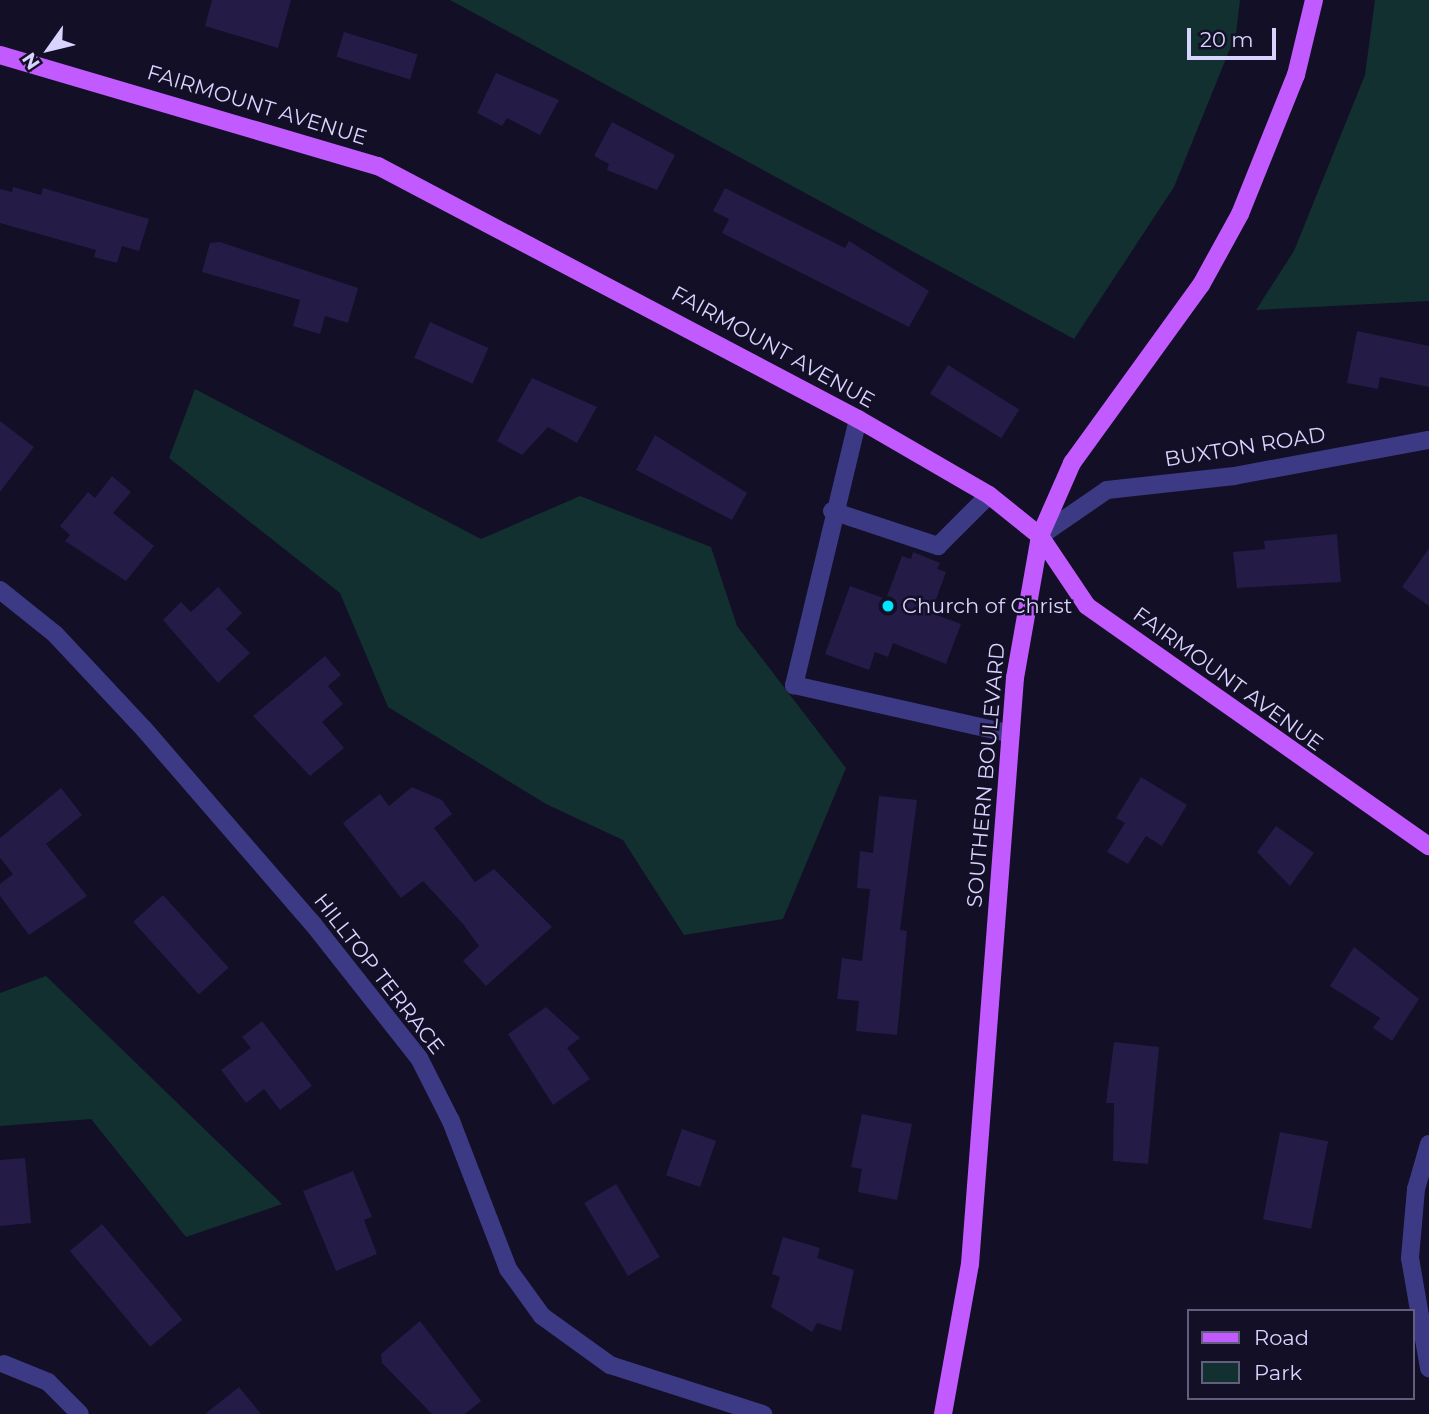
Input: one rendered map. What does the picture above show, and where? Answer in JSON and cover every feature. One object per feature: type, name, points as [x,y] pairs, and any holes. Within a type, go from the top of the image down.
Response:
[{"type":"main road","name":"SOUTHERN BOULEVARD","points":[[943,1414],[970,1265],[1011,734],[1023,613],[1040,536],[1072,463],[1201,285],[1240,214],[1296,75],[1314,0]]},
{"type":"main road","name":"FAIRMOUNT AVENUE","points":[[0,55],[378,166],[858,419],[989,495],[1040,536],[1087,606],[1429,846]]},
{"type":"street","points":[[858,419],[832,511],[794,685],[1011,734]]},
{"type":"street","name":"BUXTON ROAD","points":[[1040,536],[1108,490],[1234,476],[1429,440]]},
{"type":"street","points":[[832,511],[938,546],[989,495]]},
{"type":"street","name":"HILLTOP TERRACE","points":[[0,590],[55,634],[144,729],[313,924],[419,1058],[451,1121],[508,1269],[542,1316],[610,1365],[763,1414]]},
{"type":"street","points":[[1429,1144],[1416,1189],[1410,1258],[1429,1368]]},
{"type":"street","points":[[4,1364],[48,1382],[80,1414]]},
{"type":"green space","points":[[450,0],[1240,0],[1236,34],[1174,187],[1074,339]]},
{"type":"green space","points":[[1375,0],[1429,0],[1429,301],[1256,310],[1294,251],[1365,75]]},
{"type":"green space","points":[[195,389],[481,539],[580,496],[711,547],[737,626],[846,768],[783,919],[684,935],[623,840],[546,804],[388,707],[340,593],[169,458]]},
{"type":"green space","points":[[46,976],[282,1204],[186,1237],[91,1119],[0,1126],[0,993]]},
{"type":"building","points":[[212,0],[291,0],[278,48],[205,26]]},
{"type":"building","points":[[344,32],[418,55],[410,79],[336,57]]},
{"type":"building","points":[[496,73],[559,100],[540,135],[507,118],[502,126],[477,113]]},
{"type":"building","points":[[612,122],[675,155],[657,190],[607,170],[609,164],[594,156]]},
{"type":"building","points":[[13,187],[41,195],[43,188],[149,219],[139,251],[122,246],[117,263],[94,257],[96,250],[0,223],[0,189],[12,192]]},
{"type":"building","points":[[725,188],[845,248],[849,241],[929,291],[909,327],[722,233],[729,219],[713,211]]},
{"type":"building","points":[[220,242],[358,288],[348,323],[325,316],[320,334],[293,326],[300,300],[202,272],[210,243]]},
{"type":"building","points":[[430,322],[488,348],[473,384],[414,358]]},
{"type":"building","points":[[1357,331],[1429,346],[1429,387],[1380,377],[1378,389],[1347,383]]},
{"type":"building","points":[[948,365],[1019,410],[1001,438],[930,394]]},
{"type":"building","points":[[532,378],[597,407],[577,443],[548,427],[522,455],[497,441]]},
{"type":"building","points":[[0,421],[34,447],[0,492]]},
{"type":"building","points":[[655,435],[747,493],[732,520],[636,470]]},
{"type":"building","points":[[112,476],[131,492],[113,513],[154,546],[126,581],[65,541],[70,535],[60,526],[88,492],[95,498]]},
{"type":"building","points":[[1337,534],[1341,582],[1237,588],[1233,552],[1265,549],[1264,541]]},
{"type":"building","points":[[1429,548],[1429,606],[1402,587]]},
{"type":"building","name":"Church of Christ","points":[[913,552],[940,563],[937,569],[946,572],[931,613],[961,624],[946,664],[893,643],[888,657],[875,652],[869,670],[825,654],[850,586],[886,599],[902,556],[911,559]]},
{"type":"building","points":[[218,587],[242,613],[226,629],[250,653],[218,683],[163,620],[181,602],[191,612]]},
{"type":"building","points":[[325,656],[341,675],[328,686],[343,704],[322,722],[344,748],[310,776],[253,716]]},
{"type":"building","points":[[1141,777],[1187,805],[1162,846],[1146,836],[1128,864],[1107,852],[1125,823],[1116,818]]},
{"type":"building","points":[[412,787],[442,800],[452,814],[434,828],[475,882],[494,869],[552,927],[486,986],[463,961],[479,946],[463,924],[423,881],[401,898],[343,823],[380,794],[389,806]]},
{"type":"building","points":[[61,788],[82,815],[46,844],[87,896],[29,935],[0,896],[0,884],[13,874],[0,858],[0,838]]},
{"type":"building","points":[[879,796],[917,800],[900,930],[907,931],[897,1035],[856,1031],[859,1001],[837,999],[842,958],[862,961],[870,889],[857,888],[860,851],[873,853]]},
{"type":"building","points":[[1276,826],[1314,853],[1290,886],[1257,852]]},
{"type":"building","points":[[163,895],[229,968],[199,995],[133,922]]},
{"type":"building","points":[[1354,947],[1419,999],[1392,1041],[1373,1028],[1380,1018],[1330,986]]},
{"type":"building","points":[[546,1007],[580,1038],[567,1048],[590,1079],[553,1105],[508,1034]]},
{"type":"building","points":[[262,1021],[312,1086],[280,1110],[264,1089],[246,1103],[221,1070],[251,1048],[242,1037]]},
{"type":"building","points":[[1114,1042],[1159,1047],[1148,1164],[1113,1161],[1114,1103],[1106,1103]]},
{"type":"building","points":[[862,1114],[912,1124],[897,1200],[858,1192],[862,1169],[851,1167]]},
{"type":"building","points":[[682,1129],[716,1141],[700,1187],[666,1175]]},
{"type":"building","points":[[1280,1132],[1328,1141],[1311,1229],[1263,1219]]},
{"type":"building","points":[[25,1158],[31,1223],[0,1226],[0,1160]]},
{"type":"building","points":[[353,1171],[372,1217],[364,1220],[377,1254],[336,1271],[303,1191]]},
{"type":"building","points":[[616,1184],[660,1257],[628,1276],[584,1203]]},
{"type":"building","points":[[102,1224],[182,1320],[150,1347],[70,1251]]},
{"type":"building","points":[[783,1237],[820,1248],[817,1258],[854,1270],[841,1331],[817,1323],[812,1332],[771,1307],[780,1277],[772,1274]]},
{"type":"building","points":[[420,1321],[481,1401],[465,1414],[432,1414],[382,1363],[381,1354]]},
{"type":"building","points":[[239,1387],[261,1414],[205,1414]]},
{"type":"place","name":"Church of Christ","points":[[888,606]]}]
